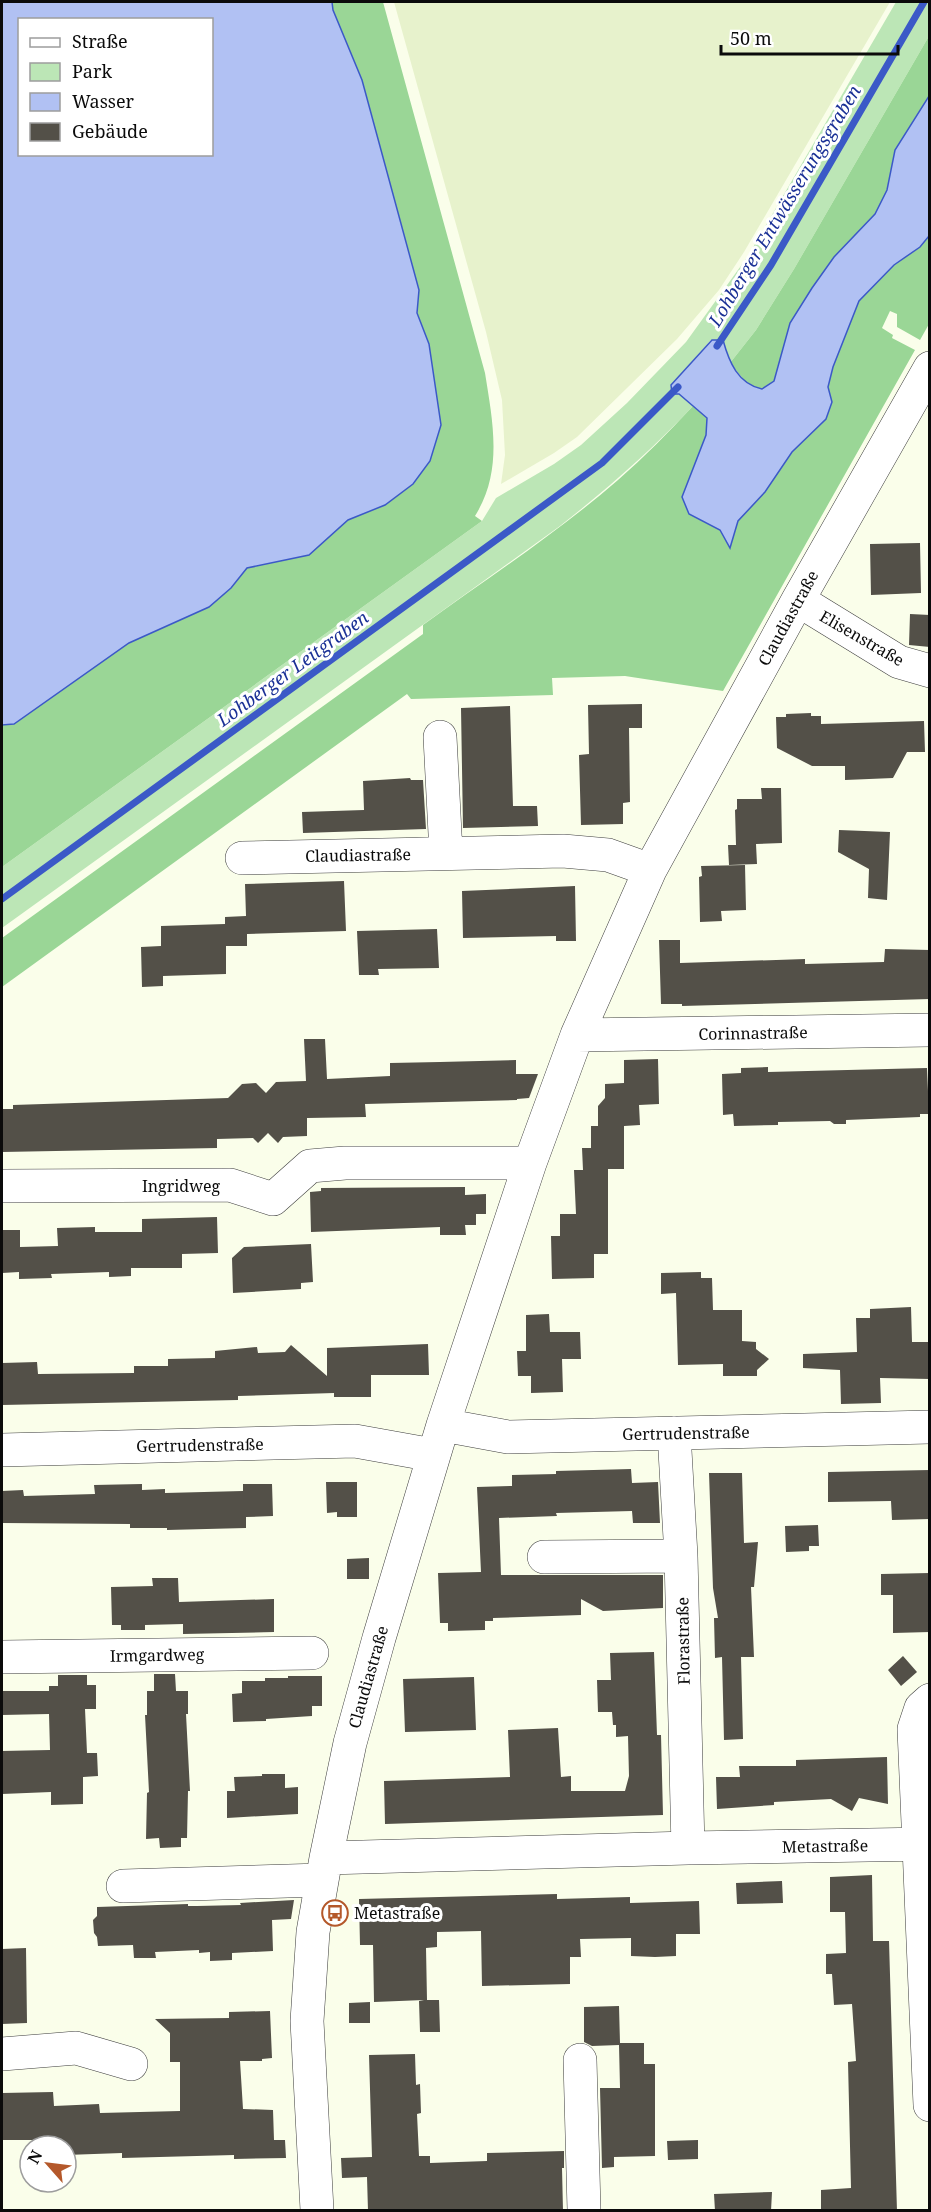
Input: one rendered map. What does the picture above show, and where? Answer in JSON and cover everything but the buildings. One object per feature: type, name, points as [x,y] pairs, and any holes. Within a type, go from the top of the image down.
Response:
[{"type":"street","name":"Claudiastraße","points":[[317,2211],[307,2021],[313,1932],[324,1869],[350,1743],[433,1455],[530,1163],[577,1035],[650,870],[798,600],[930,368]]},
{"type":"street","name":"Elisenstraße","points":[[798,600],[899,662],[930,671]]},
{"type":"street","points":[[440,737],[446,853]]},
{"type":"street","name":"Claudiastraße","points":[[242,858],[563,850],[608,855],[650,870]]},
{"type":"street","name":"Corinnastraße","points":[[577,1035],[930,1030]]},
{"type":"street","name":"Ingridweg","points":[[2,1186],[230,1185],[273,1199],[310,1166],[345,1163],[530,1163]]},
{"type":"street","name":"Gertrudenstraße","points":[[443,1425],[508,1437],[930,1427]]},
{"type":"street","name":"Florastraße","points":[[674,1433],[681,1556],[688,1848]]},
{"type":"street","name":"Gertrudenstraße","points":[[2,1450],[355,1441],[433,1455]]},
{"type":"street","points":[[544,1557],[681,1556]]},
{"type":"street","name":"Irmgardweg","points":[[2,1657],[312,1653]]},
{"type":"street","points":[[930,1700],[921,1708],[914,1729],[925,1845],[930,2105]]},
{"type":"street","name":"Metastraße","points":[[123,1886],[324,1869],[688,1848],[925,1845]]},
{"type":"street","points":[[2,2054],[76,2048],[131,2064]]},
{"type":"street","points":[[580,2060],[584,2211]]},
{"type":"green space","points":[[332,2],[383,2],[485,373],[493,428],[493,464],[490,482],[475,516],[482,521],[2,867],[2,725],[14,724],[129,643],[209,607],[231,588],[247,568],[309,555],[348,520],[385,505],[413,484],[430,461],[429,344],[417,313],[419,290],[362,80],[333,10]]},
{"type":"green space","points":[[394,2],[890,2],[744,252],[719,290],[677,339],[577,437],[501,484],[505,455],[502,400],[486,332]]},
{"type":"green space","points":[[896,2],[929,2],[929,36],[794,269],[756,330],[730,363],[723,340],[711,340],[671,385],[693,406],[629,469],[560,526],[2,928],[2,867],[482,521],[496,498],[554,464],[581,445],[627,403],[686,342],[748,256]]},
{"type":"green space","points":[[929,36],[929,96],[895,150],[887,190],[875,214],[834,257],[790,323],[774,381],[762,389],[749,386],[730,363],[756,330],[794,269]]},
{"type":"green space","points":[[929,236],[929,324],[920,340],[897,327],[897,314],[890,311],[882,328],[893,335],[892,338],[915,350],[723,691],[625,676],[552,678],[553,695],[411,699],[407,694],[2,987],[2,938],[423,634],[423,625],[595,500],[656,444],[693,406],[707,418],[706,435],[682,497],[689,514],[720,530],[730,547],[738,521],[765,492],[792,452],[826,419],[832,402],[828,387],[833,367],[859,301],[894,265],[920,247]]},
{"type":"water","points":[[2,2],[332,2],[333,10],[362,80],[419,290],[417,313],[429,344],[441,425],[430,461],[413,484],[385,505],[348,520],[309,555],[247,568],[231,588],[209,607],[129,643],[14,724],[2,725]]},
{"type":"water","points":[[929,96],[929,236],[920,247],[894,265],[859,301],[833,367],[828,387],[832,402],[826,419],[792,452],[765,492],[738,521],[730,548],[720,530],[689,514],[682,497],[706,435],[707,418],[679,394],[672,394],[671,385],[712,340],[723,340],[736,371],[747,382],[762,389],[774,381],[790,323],[834,257],[875,214],[887,190],[895,150]]},
{"type":"waterway","name":"Lohberger Entwässerungsgraben","points":[[717,346],[771,265],[924,2]]},
{"type":"waterway","name":"Lohberger Leitgraben","points":[[2,899],[602,463],[678,387]]},
{"type":"place","name":"Metastraße","points":[[335,1913]]}]
